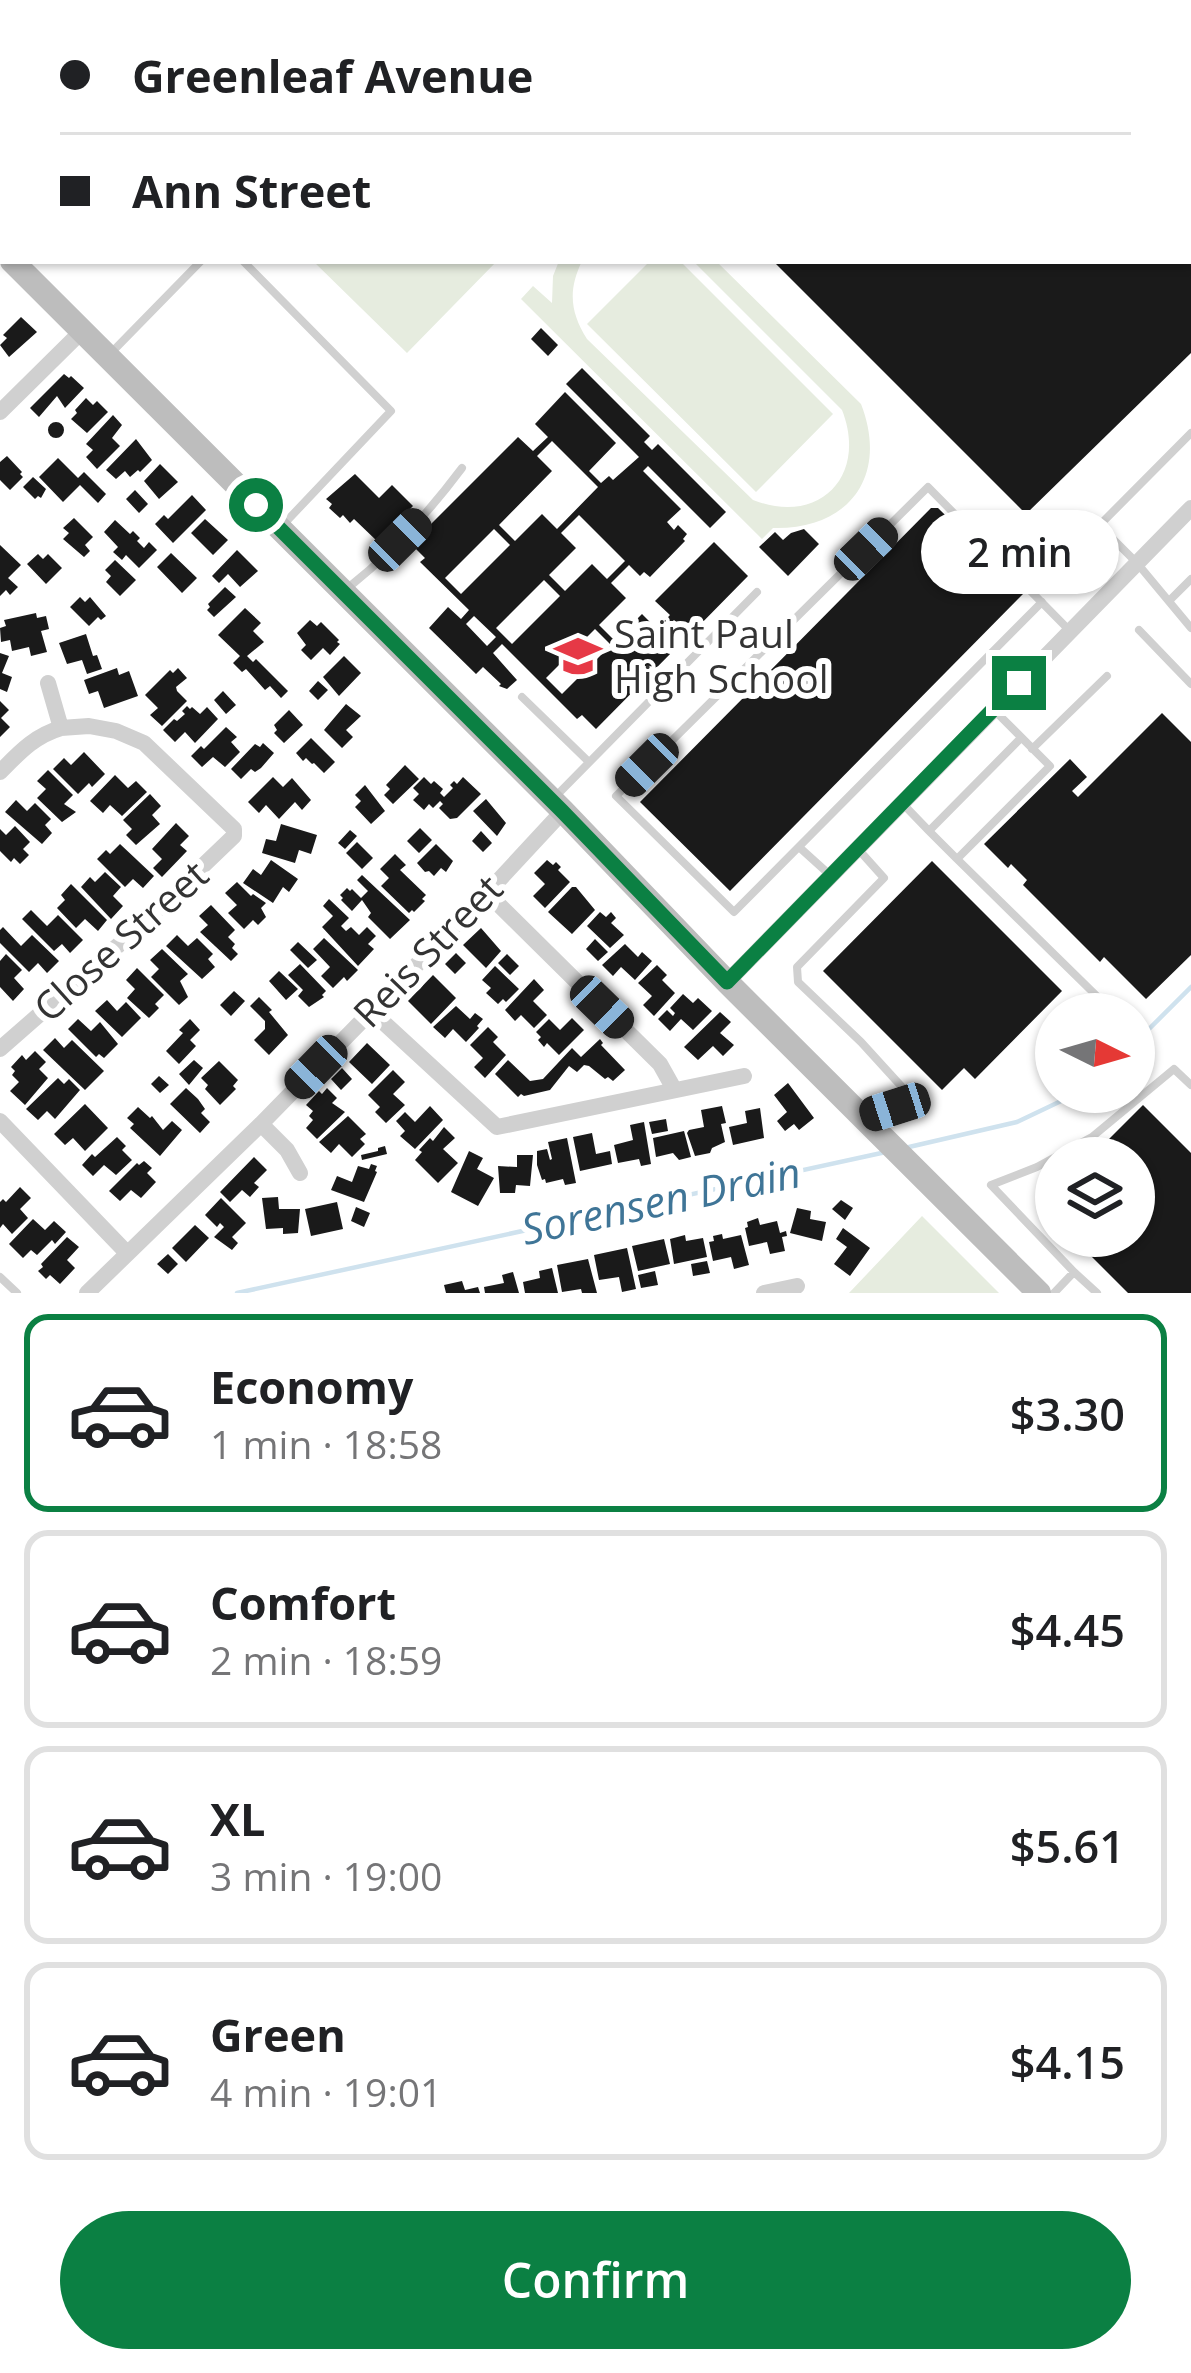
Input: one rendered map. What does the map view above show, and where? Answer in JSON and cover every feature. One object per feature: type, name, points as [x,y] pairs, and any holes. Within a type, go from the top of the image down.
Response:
[{"type":"main road","points":[[15,264],[1040,1293]]},
{"type":"street","points":[[0,412],[82,331]]},
{"type":"street","points":[[727,982],[1191,508]]},
{"type":"street","points":[[0,772],[28,743],[61,728],[48,683]]},
{"type":"street","name":"Close Street","points":[[0,1049],[231,842],[234,829],[144,743],[116,730],[61,728]]},
{"type":"street","name":"Reis Street","points":[[87,1293],[487,893],[557,806]]},
{"type":"street","points":[[487,893],[661,1064],[674,1089]]},
{"type":"street","points":[[370,1010],[496,1126],[743,1076]]},
{"type":"street","points":[[0,1121],[127,1252]]},
{"type":"street","points":[[261,1124],[287,1150],[300,1173]]},
{"type":"street","points":[[764,1293],[797,1286]]},
{"type":"lane","points":[[108,357],[198,264]]},
{"type":"lane","points":[[246,264],[391,411],[279,528]]},
{"type":"lane","points":[[1060,565],[1191,433]]},
{"type":"lane","points":[[343,592],[430,510],[462,468]]},
{"type":"lane","points":[[1042,602],[734,912],[616,796],[928,487],[1042,602],[1070,631]]},
{"type":"lane","points":[[1100,526],[1191,628]]},
{"type":"lane","points":[[1169,601],[1191,579]]},
{"type":"lane","points":[[557,806],[589,762],[757,592]]},
{"type":"lane","points":[[1139,630],[1191,684]]},
{"type":"lane","points":[[1032,749],[1107,676]]},
{"type":"lane","points":[[523,698],[589,762]]},
{"type":"lane","points":[[957,859],[1050,766],[994,710]]},
{"type":"lane","points":[[929,832],[1021,738]]},
{"type":"lane","points":[[902,803],[1094,993]]},
{"type":"lane","points":[[799,847],[831,876]]},
{"type":"lane","points":[[858,849],[884,878],[796,973],[798,982],[912,1098],[866,1121]]},
{"type":"lane","points":[[1097,1293],[991,1185],[1092,1137],[1174,1069],[1191,1085]]},
{"type":"lane","points":[[1054,1293],[1074,1272]]},
{"type":"lane","points":[[0,1277],[16,1293]]},
{"type":"shaded area","points":[[316,264],[494,264],[407,353]]},
{"type":"shaded area","points":[[558,264],[581,264],[573,301],[587,339],[753,500],[798,506],[817,500],[832,490],[848,456],[842,410],[696,264],[719,264],[861,404],[870,454],[856,494],[823,520],[773,528],[762,539],[521,299],[533,286],[552,303]]},
{"type":"shaded area","points":[[647,264],[683,264],[833,414],[756,492],[587,324]]},
{"type":"shaded area","points":[[922,1216],[999,1293],[849,1293]]},
{"type":"building","points":[[776,264],[1191,264],[1191,353],[1026,514]]},
{"type":"building","points":[[21,317],[37,332],[9,357],[0,345],[7,338],[3,335]]},
{"type":"building","points":[[541,328],[558,345],[548,356],[531,339]]},
{"type":"building","points":[[582,368],[650,436],[644,442],[652,450],[658,444],[726,512],[710,528],[648,466],[643,471],[681,509],[667,522],[687,534],[685,541],[650,577],[644,572],[640,576],[629,565],[611,583],[626,598],[599,625],[615,641],[642,614],[657,629],[670,615],[655,601],[714,542],[748,576],[690,635],[674,620],[661,633],[676,648],[596,729],[582,715],[577,719],[502,644],[493,653],[517,680],[507,689],[483,667],[476,674],[429,628],[448,607],[461,619],[469,610],[420,562],[425,558],[411,544],[518,437],[533,451],[548,437],[535,424],[565,392],[616,443],[589,471],[601,483],[609,476],[613,480],[639,457],[566,384]],"holes":[[[552,441],[598,487],[557,529],[542,514],[515,541],[499,525],[552,471],[537,456]],[[579,515],[625,561],[607,579],[592,564],[565,591],[549,575],[576,548],[561,533]],[[494,529],[510,545],[461,594],[445,578]],[[544,580],[560,596],[512,644],[496,628]],[[474,616],[496,637],[487,646],[466,624]],[[595,629],[611,645],[562,694],[546,678]]]},
{"type":"building","points":[[64,374],[84,388],[65,408],[57,396],[39,417],[30,408]]},
{"type":"building","points":[[86,398],[108,412],[87,433],[71,419]]},
{"type":"building","points":[[113,415],[122,425],[112,438],[120,446],[97,469],[86,457],[93,450],[86,444]]},
{"type":"building","points":[[56,422],[64,430],[56,438],[48,430]]},
{"type":"building","points":[[136,439],[152,460],[140,472],[130,477],[125,471],[116,479],[106,470]]},
{"type":"building","points":[[7,456],[23,477],[10,490],[0,480],[0,462]]},
{"type":"building","points":[[58,458],[78,478],[84,472],[106,494],[98,503],[80,485],[63,502],[39,477]]},
{"type":"building","points":[[160,464],[178,482],[159,499],[144,481]]},
{"type":"building","points":[[355,474],[379,498],[392,485],[413,506],[378,542],[354,519],[350,523],[329,508],[332,504],[326,499]]},
{"type":"building","points":[[33,477],[46,489],[41,498],[35,499],[23,487]]},
{"type":"building","points":[[135,490],[148,504],[139,513],[126,499]]},
{"type":"building","points":[[192,495],[206,510],[173,543],[155,524],[164,515],[168,519]]},
{"type":"building","points":[[931,508],[938,508],[1024,593],[730,891],[640,802],[750,691],[746,687],[758,675],[762,679]]},
{"type":"building","points":[[74,518],[93,537],[85,545],[90,551],[84,557],[63,539],[69,533],[63,528]]},
{"type":"building","points":[[205,519],[228,540],[213,555],[191,533]]},
{"type":"building","points":[[115,520],[130,534],[133,531],[144,548],[149,542],[157,550],[139,568],[126,555],[122,560],[113,552],[118,547],[104,532]]},
{"type":"building","points":[[804,529],[819,544],[788,576],[759,547],[775,532],[783,540]]},
{"type":"building","points":[[0,545],[21,565],[8,578],[18,587],[0,596]]},
{"type":"building","points":[[237,550],[258,571],[240,587],[228,574],[219,583],[212,576]]},
{"type":"building","points":[[171,553],[197,578],[182,593],[157,567]]},
{"type":"building","points":[[38,554],[43,559],[48,554],[62,568],[46,584],[27,564]]},
{"type":"building","points":[[115,560],[136,580],[120,596],[106,582],[111,576],[105,570]]},
{"type":"building","points":[[225,587],[236,597],[214,617],[208,604]]},
{"type":"building","points":[[80,597],[85,602],[90,597],[106,616],[89,626],[70,607]]},
{"type":"building","points":[[245,608],[261,623],[253,631],[264,642],[247,656],[288,691],[281,698],[233,663],[240,656],[218,635]]},
{"type":"building","points":[[36,613],[37,618],[46,616],[49,629],[41,631],[47,652],[31,656],[29,647],[12,651],[10,640],[1,642],[4,620]]},
{"type":"building","points":[[310,620],[317,626],[321,622],[339,640],[330,655],[323,648],[311,660],[301,650],[306,645],[297,633]]},
{"type":"building","points":[[86,634],[102,669],[87,674],[82,660],[67,664],[59,643]]},
{"type":"building","points":[[0,653],[9,656],[2,673],[12,677],[7,692],[0,689]]},
{"type":"building","points":[[344,656],[361,673],[339,696],[323,677]]},
{"type":"building","points":[[117,668],[119,675],[129,671],[138,696],[104,708],[98,691],[89,694],[84,680]]},
{"type":"building","points":[[178,668],[187,678],[177,691],[187,701],[162,726],[150,715],[158,708],[145,695]]},
{"type":"building","points":[[318,681],[328,690],[318,700],[309,691]]},
{"type":"building","points":[[223,691],[236,705],[226,714],[214,700]]},
{"type":"building","points":[[0,701],[9,710],[1,718],[10,727],[0,737]]},
{"type":"building","points":[[346,704],[361,716],[346,730],[353,737],[342,748],[324,730]]},
{"type":"building","points":[[187,706],[200,714],[207,707],[218,719],[195,743],[185,732],[175,742],[163,730],[185,714],[182,711]]},
{"type":"building","points":[[289,710],[303,725],[284,743],[274,733],[274,725]]},
{"type":"building","points":[[1162,713],[1191,742],[1191,955],[1152,993],[1140,993],[1104,957],[1100,962],[1023,885],[1027,880],[984,844],[1070,759],[1087,777],[1072,791],[1078,797]]},
{"type":"building","points":[[226,727],[237,737],[231,742],[240,752],[225,767],[213,757],[202,767],[191,756]]},
{"type":"building","points":[[311,738],[335,762],[324,773],[296,753]]},
{"type":"building","points":[[263,743],[274,753],[261,768],[251,769],[241,779],[231,769],[255,744]]},
{"type":"building","points":[[84,752],[105,774],[78,794],[53,769],[64,758],[71,765]]},
{"type":"building","points":[[405,765],[419,779],[393,804],[384,795],[390,789],[386,785]]},
{"type":"building","points":[[48,770],[73,795],[64,804],[76,812],[62,822],[37,798],[46,789],[37,781]]},
{"type":"building","points":[[115,775],[128,788],[136,781],[147,792],[122,816],[110,805],[103,813],[90,801]]},
{"type":"building","points":[[273,777],[283,787],[292,778],[311,800],[302,810],[295,802],[279,819],[266,805],[259,813],[248,802]]},
{"type":"building","points":[[424,777],[443,789],[444,797],[453,788],[450,785],[463,777],[481,794],[457,818],[450,819],[439,808],[440,801],[424,810],[413,800],[419,794],[413,788]]},
{"type":"building","points":[[365,785],[385,811],[371,824],[355,807],[361,801],[355,795]]},
{"type":"building","points":[[150,794],[161,806],[152,815],[160,824],[136,845],[126,835],[132,829],[123,820]]},
{"type":"building","points":[[486,799],[506,823],[497,836],[473,811]]},
{"type":"building","points":[[16,800],[27,811],[35,803],[51,819],[45,825],[52,833],[42,844],[5,812]]},
{"type":"building","points":[[176,823],[189,836],[180,845],[187,851],[162,877],[153,868],[162,859],[152,849]]},
{"type":"building","points":[[281,824],[317,835],[311,854],[299,850],[295,863],[262,853],[266,839],[276,841]]},
{"type":"building","points":[[15,826],[30,842],[23,849],[29,855],[20,864],[0,851],[0,829],[6,835]]},
{"type":"building","points":[[420,828],[432,840],[419,853],[407,841]]},
{"type":"building","points":[[350,830],[357,836],[345,849],[338,843]]},
{"type":"building","points":[[481,831],[492,843],[483,852],[472,841]]},
{"type":"building","points":[[357,842],[373,858],[362,869],[346,853]]},
{"type":"building","points":[[120,844],[154,876],[143,888],[133,879],[125,887],[97,859]]},
{"type":"building","points":[[436,844],[453,861],[446,872],[441,868],[434,876],[417,863]]},
{"type":"building","points":[[395,854],[406,865],[400,870],[426,895],[414,912],[409,913],[381,886],[389,878],[380,869]]},
{"type":"building","points":[[271,860],[298,879],[289,892],[283,887],[273,903],[243,883],[253,869],[261,875]]},
{"type":"building","points":[[547,860],[556,862],[570,882],[545,908],[533,896],[545,884],[534,873]]},
{"type":"building","points":[[932,861],[1062,991],[1035,993],[1035,1018],[975,1079],[964,1068],[942,1090],[823,971]]},
{"type":"building","points":[[105,872],[121,887],[113,896],[123,906],[111,919],[81,887],[90,877],[95,882]]},
{"type":"building","points":[[362,875],[410,920],[390,939],[368,917],[371,913],[362,900],[352,911],[341,900],[347,888],[361,898],[368,891],[357,880]]},
{"type":"building","points":[[237,882],[266,903],[261,908],[266,917],[258,925],[253,920],[244,929],[228,913],[237,905],[225,893]]},
{"type":"building","points":[[71,884],[107,920],[98,931],[85,919],[76,928],[57,908]]},
{"type":"building","points":[[572,887],[595,910],[572,934],[548,912]]},
{"type":"building","points":[[329,899],[349,918],[341,926],[346,931],[351,927],[359,935],[367,927],[376,936],[368,944],[374,949],[358,966],[322,927],[333,916],[323,906]]},
{"type":"building","points":[[211,905],[235,930],[228,937],[238,954],[231,961],[200,932],[208,925],[199,916]]},
{"type":"building","points":[[31,910],[47,926],[58,915],[83,940],[70,953],[62,944],[54,951],[22,919]]},
{"type":"building","points":[[600,912],[606,917],[611,912],[616,918],[611,923],[624,935],[610,948],[587,926]]},
{"type":"building","points":[[3,927],[21,946],[32,935],[59,961],[47,973],[38,963],[29,972],[0,943]]},
{"type":"building","points":[[481,928],[501,951],[486,968],[463,945]]},
{"type":"building","points":[[177,935],[188,946],[197,938],[213,954],[208,959],[215,967],[202,979],[166,946]]},
{"type":"building","points":[[324,938],[358,970],[333,988],[321,976],[330,967],[313,949]]},
{"type":"building","points":[[595,939],[608,952],[598,961],[586,949]]},
{"type":"building","points":[[298,942],[317,960],[308,968],[290,950]]},
{"type":"building","points":[[625,944],[638,957],[642,952],[652,961],[635,980],[621,967],[613,976],[602,965]]},
{"type":"building","points":[[162,949],[188,974],[180,981],[188,997],[179,1005],[151,977],[159,969],[150,960]]},
{"type":"building","points":[[456,953],[466,963],[455,974],[445,964]]},
{"type":"building","points":[[6,954],[22,970],[14,978],[24,989],[13,1001],[0,987],[0,961]]},
{"type":"building","points":[[507,954],[519,966],[510,975],[498,963]]},
{"type":"building","points":[[300,964],[326,991],[309,1007],[298,996],[303,990],[288,975]]},
{"type":"building","points":[[657,965],[667,975],[662,980],[675,993],[654,1016],[643,1005],[652,996],[638,983]]},
{"type":"building","points":[[495,966],[519,989],[498,1004],[486,993],[491,988],[482,980]]},
{"type":"building","points":[[137,968],[164,995],[149,1018],[127,998],[135,989],[126,980]]},
{"type":"building","points":[[279,971],[298,989],[286,1000],[269,981]]},
{"type":"building","points":[[433,975],[456,998],[431,1024],[408,1001]]},
{"type":"building","points":[[534,979],[544,990],[533,1001],[547,1015],[534,1028],[521,1015],[515,1021],[505,1010]]},
{"type":"building","points":[[234,991],[245,1001],[231,1016],[220,1005]]},
{"type":"building","points":[[683,994],[693,1003],[698,998],[712,1011],[693,1030],[681,1019],[670,1031],[658,1019],[667,1010],[673,1016],[670,1008]]},
{"type":"building","points":[[259,997],[288,1035],[269,1055],[254,1040],[265,1029],[265,1021],[250,1006]]},
{"type":"building","points":[[107,1000],[117,1011],[126,1002],[141,1018],[122,1037],[95,1011]]},
{"type":"building","points":[[456,1006],[470,1019],[475,1013],[483,1019],[466,1042],[453,1029],[445,1038],[433,1027]]},
{"type":"building","points":[[720,1012],[731,1022],[720,1033],[734,1045],[723,1056],[713,1046],[698,1060],[684,1047]]},
{"type":"building","points":[[572,1018],[584,1030],[559,1055],[538,1040],[541,1037],[536,1032],[549,1019],[560,1030]]},
{"type":"building","points":[[78,1019],[91,1031],[100,1022],[118,1044],[104,1058],[96,1057],[68,1029]]},
{"type":"building","points":[[190,1019],[200,1030],[190,1040],[196,1046],[179,1064],[166,1051]]},
{"type":"building","points":[[488,1027],[498,1037],[493,1042],[506,1055],[485,1078],[474,1067],[483,1058],[470,1045]]},
{"type":"building","points":[[55,1038],[64,1048],[72,1040],[104,1071],[85,1090],[43,1050]]},
{"type":"building","points":[[600,1039],[625,1070],[613,1081],[589,1066],[577,1072],[569,1066],[550,1090],[518,1097],[495,1074],[508,1060],[530,1081],[543,1079],[572,1048],[581,1057]]},
{"type":"building","points":[[367,1043],[390,1065],[372,1084],[349,1062]]},
{"type":"building","points":[[35,1051],[46,1062],[39,1069],[48,1078],[25,1105],[10,1091],[19,1082],[11,1067],[22,1055],[26,1060]]},
{"type":"building","points":[[194,1060],[203,1068],[189,1085],[179,1074]]},
{"type":"building","points":[[219,1061],[238,1080],[236,1089],[220,1105],[201,1078]]},
{"type":"building","points":[[342,1068],[352,1079],[341,1090],[331,1079]]},
{"type":"building","points":[[393,1070],[405,1082],[393,1094],[405,1105],[386,1123],[375,1112],[380,1107],[368,1095]]},
{"type":"building","points":[[159,1076],[169,1085],[160,1093],[151,1084]]},
{"type":"building","points":[[58,1078],[64,1084],[69,1079],[80,1090],[55,1119],[47,1111],[38,1120],[26,1109]]},
{"type":"building","points":[[788,1083],[814,1118],[799,1130],[794,1124],[785,1131],[777,1121],[787,1112],[774,1095]]},
{"type":"building","points":[[186,1088],[210,1122],[200,1133],[170,1104]]},
{"type":"building","points":[[327,1088],[337,1098],[332,1103],[345,1112],[317,1139],[306,1128],[313,1111],[306,1105]]},
{"type":"building","points":[[85,1104],[108,1128],[85,1151],[73,1138],[65,1145],[54,1134]]},
{"type":"building","points":[[430,1106],[443,1120],[415,1149],[400,1136],[405,1131],[396,1121],[405,1112],[415,1122]]},
{"type":"building","points":[[722,1106],[725,1142],[710,1153],[695,1156],[687,1133],[704,1127],[701,1110]]},
{"type":"building","points":[[138,1107],[163,1130],[172,1121],[182,1130],[160,1156],[130,1128],[134,1124],[127,1118]]},
{"type":"building","points":[[760,1108],[764,1138],[733,1145],[729,1127],[747,1123],[745,1111]]},
{"type":"building","points":[[1135,1113],[1151,1113],[1191,1153],[1191,1293],[1128,1293],[1092,1257],[1155,1257],[1155,1137],[1111,1137]]},
{"type":"building","points":[[348,1116],[366,1134],[360,1139],[365,1144],[352,1157],[339,1144],[331,1153],[319,1142]]},
{"type":"building","points":[[666,1119],[668,1131],[652,1134],[649,1122]]},
{"type":"building","points":[[644,1122],[651,1164],[641,1166],[639,1159],[618,1163],[614,1145],[633,1140],[630,1125]]},
{"type":"building","points":[[444,1127],[455,1138],[443,1149],[458,1163],[438,1183],[415,1160]]},
{"type":"building","points":[[684,1131],[691,1157],[679,1160],[673,1153],[656,1157],[653,1138]]},
{"type":"building","points":[[592,1133],[596,1154],[610,1151],[612,1164],[580,1171],[573,1137]]},
{"type":"building","points":[[117,1137],[132,1160],[116,1175],[104,1165],[93,1176],[82,1165]]},
{"type":"building","points":[[567,1138],[576,1183],[565,1185],[563,1179],[546,1183],[537,1165],[537,1151],[547,1149],[550,1160],[548,1142]]},
{"type":"building","points":[[385,1146],[387,1154],[362,1160],[361,1155]]},
{"type":"building","points":[[469,1151],[483,1158],[477,1169],[494,1178],[478,1206],[451,1192]]},
{"type":"building","points":[[517,1155],[533,1155],[530,1186],[516,1185],[515,1193],[500,1193],[498,1166],[517,1167]]},
{"type":"building","points":[[254,1157],[267,1170],[254,1183],[259,1187],[250,1197],[242,1190],[230,1202],[220,1192]]},
{"type":"building","points":[[144,1161],[156,1182],[141,1198],[131,1190],[120,1201],[109,1191]]},
{"type":"building","points":[[371,1164],[377,1172],[364,1202],[331,1190],[337,1176],[352,1182],[358,1166],[369,1169]]},
{"type":"building","points":[[20,1187],[31,1198],[20,1209],[28,1218],[12,1234],[3,1224],[0,1228],[0,1202]]},
{"type":"building","points":[[278,1197],[279,1209],[300,1209],[298,1233],[266,1229],[262,1198]]},
{"type":"building","points":[[221,1198],[246,1223],[232,1237],[238,1243],[232,1250],[214,1237],[224,1227],[220,1223],[217,1227],[205,1215]]},
{"type":"building","points":[[841,1200],[853,1208],[845,1220],[832,1209]]},
{"type":"building","points":[[337,1202],[343,1229],[311,1236],[305,1209]]},
{"type":"building","points":[[356,1207],[370,1213],[364,1227],[351,1221]]},
{"type":"building","points":[[797,1208],[811,1211],[810,1219],[826,1222],[822,1241],[790,1233]]},
{"type":"building","points":[[758,1218],[760,1225],[777,1221],[780,1233],[786,1231],[787,1236],[782,1237],[785,1251],[770,1254],[767,1242],[749,1246],[745,1228]]},
{"type":"building","points":[[33,1219],[45,1230],[54,1221],[66,1232],[37,1255],[31,1250],[23,1258],[9,1244]]},
{"type":"building","points":[[195,1225],[209,1238],[186,1262],[172,1248]]},
{"type":"building","points":[[843,1228],[870,1248],[850,1276],[834,1264],[847,1247],[836,1239]]},
{"type":"building","points":[[722,1234],[723,1239],[741,1235],[749,1265],[734,1269],[731,1257],[713,1261],[709,1242]]},
{"type":"building","points":[[685,1235],[686,1241],[703,1238],[707,1257],[674,1264],[670,1239]]},
{"type":"building","points":[[67,1237],[79,1247],[67,1260],[75,1268],[60,1284],[38,1271]]},
{"type":"building","points":[[664,1239],[670,1264],[638,1271],[632,1246]]},
{"type":"building","points":[[627,1248],[636,1289],[622,1292],[619,1277],[599,1280],[594,1255]]},
{"type":"building","points":[[168,1254],[178,1264],[168,1274],[157,1264]]},
{"type":"building","points":[[588,1259],[597,1293],[562,1292],[557,1265]]},
{"type":"building","points":[[707,1261],[710,1273],[693,1276],[691,1264]]},
{"type":"building","points":[[552,1268],[558,1293],[525,1293],[523,1282],[540,1278],[539,1271]]},
{"type":"building","points":[[655,1271],[658,1285],[641,1288],[638,1275]]},
{"type":"building","points":[[513,1272],[519,1293],[485,1293],[484,1287],[504,1283],[502,1275]]},
{"type":"building","points":[[462,1281],[465,1290],[478,1287],[480,1293],[446,1293],[444,1285]]},
{"type":"waterway","name":"Sorensen Drain","points":[[1155,1023],[1191,987]]},
{"type":"waterway","name":"Sorensen Drain","points":[[909,1147],[1017,1122],[1036,1113]]},
{"type":"waterway","name":"Sorensen Drain","points":[[237,1293],[886,1152]]},
{"type":"place","name":"Saint Paul High School","points":[[578,656]]},
{"type":"route","points":[[256,505],[727,982],[1019,683]]}]
